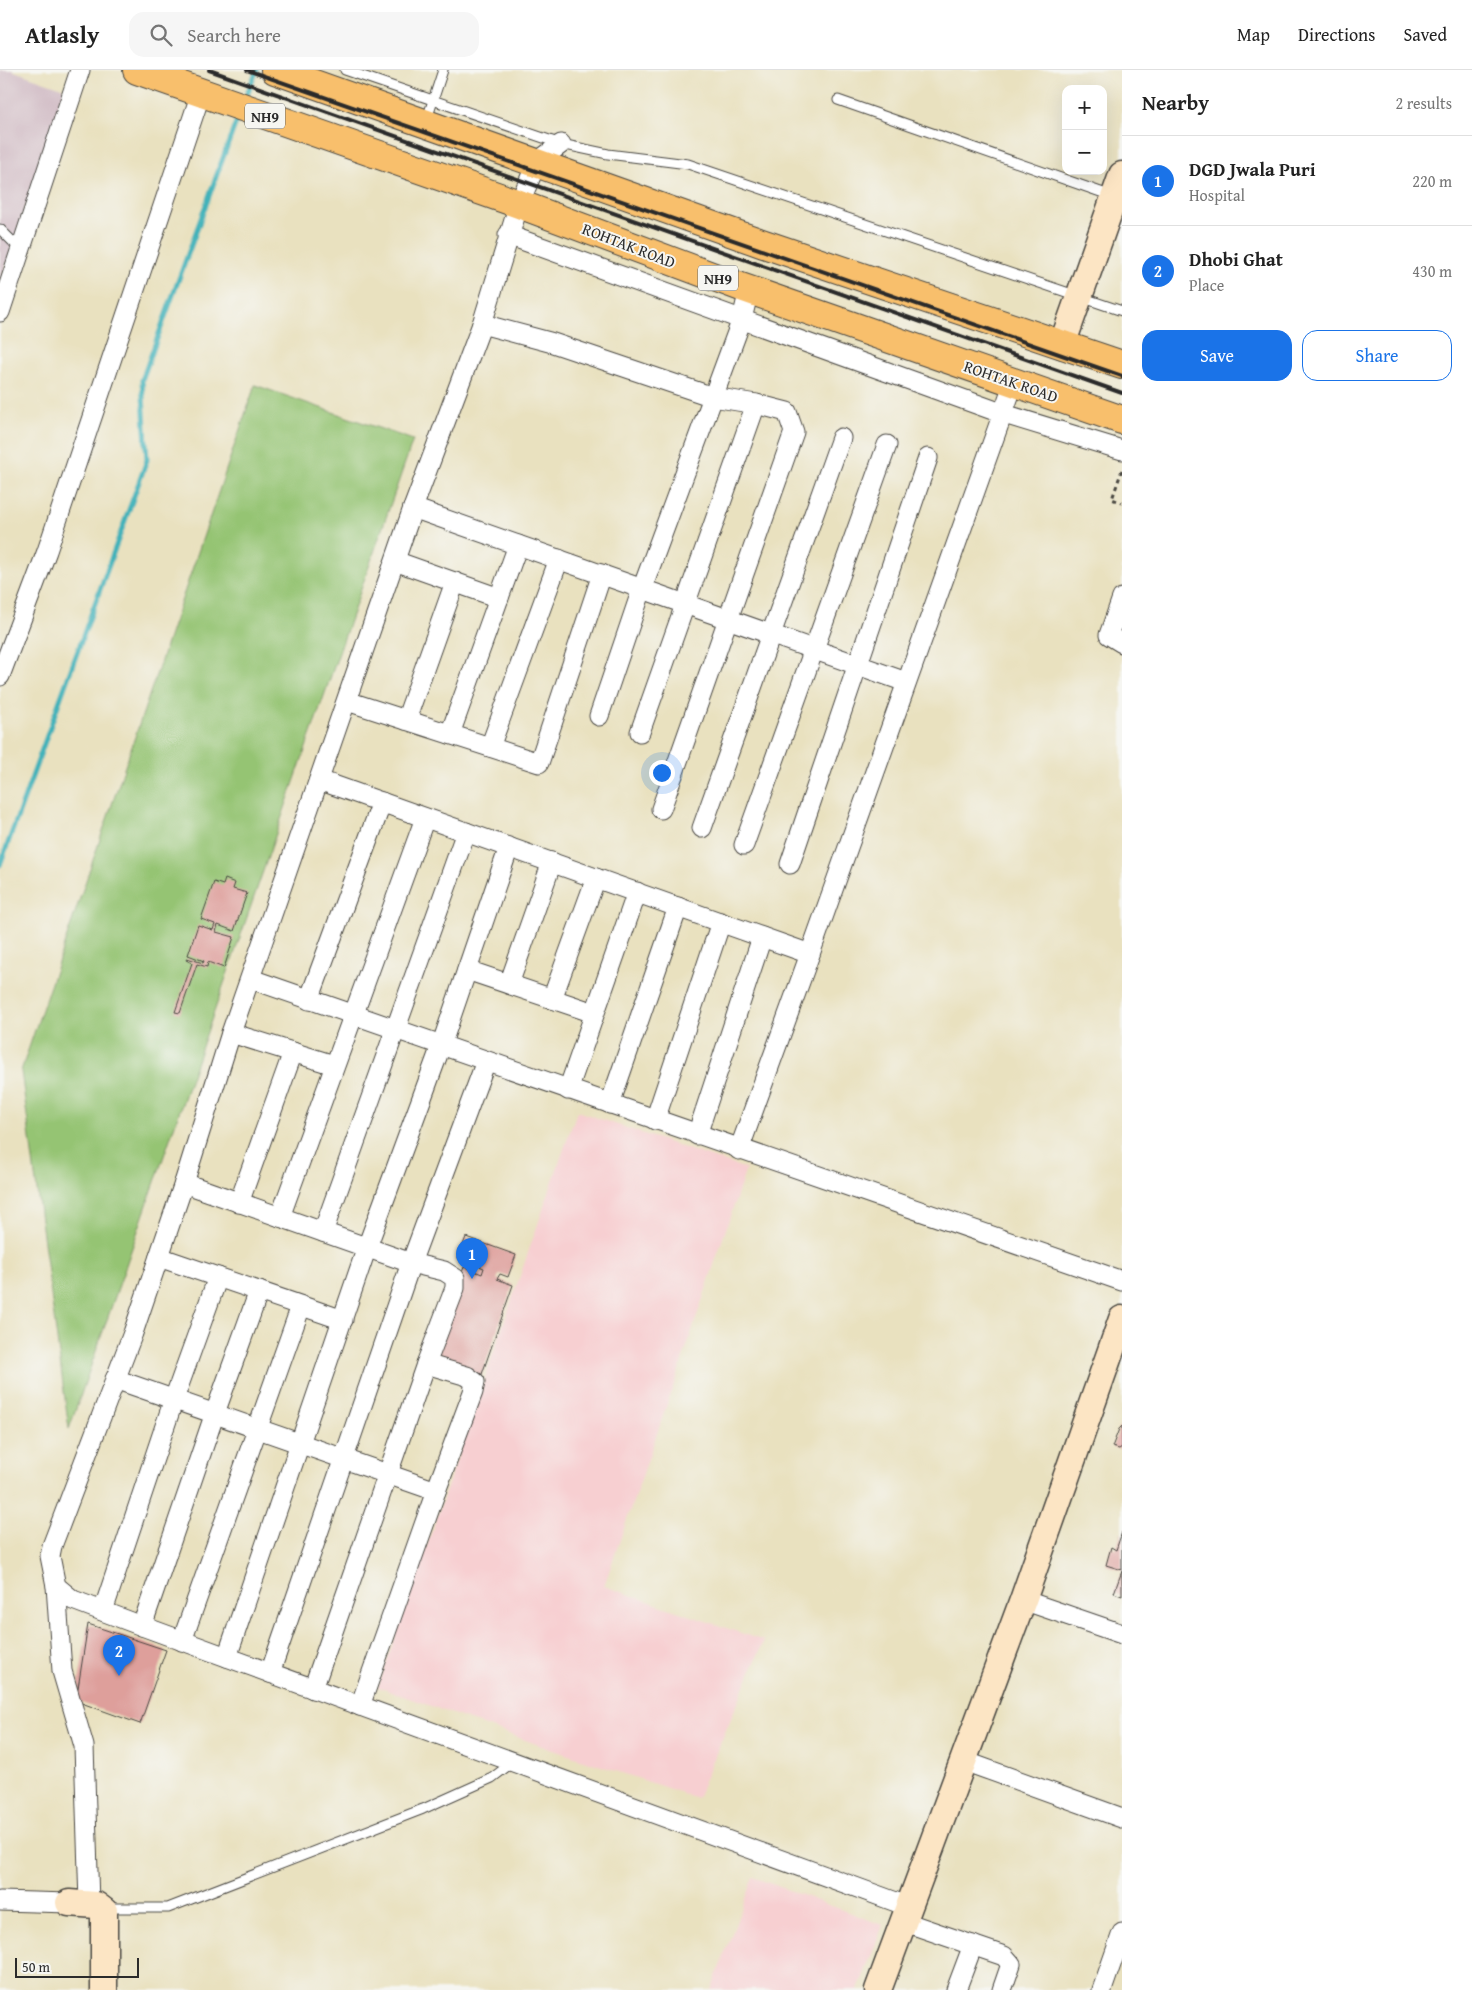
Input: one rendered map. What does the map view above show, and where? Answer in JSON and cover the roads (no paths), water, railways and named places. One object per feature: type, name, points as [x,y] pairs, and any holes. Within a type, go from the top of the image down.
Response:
[{"type":"highway","name":"ROHTAK ROAD","points":[[137,70],[519,204],[749,290],[1122,420]]},
{"type":"highway","points":[[275,70],[357,99],[430,112],[537,162],[774,247],[1122,365]]},
{"type":"street","points":[[0,312],[80,70]]},
{"type":"street","points":[[0,676],[47,552],[208,96]]},
{"type":"street","points":[[87,1905],[84,1746],[62,1671],[56,1586],[50,1556],[52,1546],[159,1257],[231,1033],[413,508],[482,324],[519,204],[537,162],[561,144]]},
{"type":"street","points":[[1062,345],[1118,186]]},
{"type":"street","points":[[508,235],[1004,414],[1122,450]]},
{"type":"street","points":[[600,716],[642,589],[742,319],[749,290]]},
{"type":"street","points":[[482,324],[553,344],[713,397],[756,404],[787,412],[794,432],[661,809]]},
{"type":"street","points":[[739,1150],[1014,382]]},
{"type":"street","points":[[640,732],[756,404]]},
{"type":"street","points":[[702,828],[841,438]]},
{"type":"street","points":[[744,845],[887,445]]},
{"type":"street","points":[[790,864],[928,458]]},
{"type":"street","points":[[413,508],[906,682]]},
{"type":"street","points":[[450,734],[518,544]]},
{"type":"street","points":[[490,747],[558,559]]},
{"type":"street","points":[[395,561],[499,598]]},
{"type":"street","points":[[347,701],[539,763],[602,574]]},
{"type":"street","points":[[406,720],[455,582]]},
{"type":"street","points":[[1122,598],[1109,636],[1122,643]]},
{"type":"street","points":[[319,780],[810,954]]},
{"type":"street","points":[[309,1000],[382,802]]},
{"type":"street","points":[[280,1217],[425,818]]},
{"type":"street","points":[[323,1232],[466,832]]},
{"type":"street","points":[[227,1657],[367,1248],[441,1046],[509,848]]},
{"type":"street","points":[[509,984],[552,862]]},
{"type":"street","points":[[552,999],[596,878]]},
{"type":"street","points":[[568,1090],[636,892]]},
{"type":"street","points":[[610,1104],[678,907]]},
{"type":"street","points":[[655,1120],[721,922]]},
{"type":"street","points":[[697,1135],[762,936]]},
{"type":"street","points":[[467,970],[594,1013]]},
{"type":"street","points":[[250,980],[739,1150],[1122,1280]]},
{"type":"street","points":[[231,1033],[334,1065]]},
{"type":"street","points":[[239,1203],[293,1052]]},
{"type":"street","points":[[270,1673],[411,1263],[486,1062]]},
{"type":"street","points":[[184,1183],[411,1263],[444,1271],[455,1278],[455,1288],[386,1474],[313,1689]]},
{"type":"street","points":[[159,1257],[343,1320]]},
{"type":"street","points":[[103,1611],[174,1398],[218,1277]]},
{"type":"street","points":[[142,1626],[215,1413],[260,1291]]},
{"type":"street","points":[[182,1641],[301,1306]]},
{"type":"street","points":[[878,1990],[905,1913],[964,1761],[1023,1600],[1122,1320]]},
{"type":"street","points":[[360,1706],[475,1382],[467,1376],[426,1364]]},
{"type":"street","points":[[115,1379],[436,1491]]},
{"type":"street","points":[[56,1586],[73,1600],[513,1762],[905,1913],[972,1944],[1004,1956],[1011,1964],[1002,1990]]},
{"type":"street","points":[[1023,1600],[1122,1634]]},
{"type":"street","points":[[964,1761],[1122,1818]]},
{"type":"street","points":[[0,1901],[87,1905],[104,1911],[104,1990]]},
{"type":"street","points":[[1102,1990],[1118,1956],[1122,1934]]},
{"type":"street","points":[[956,1990],[972,1944]]},
{"type":"lane","points":[[430,112],[443,70]]},
{"type":"lane","points":[[347,71],[430,112],[608,154],[688,164],[1122,311]]},
{"type":"lane","points":[[838,100],[1118,186]]},
{"type":"lane","points":[[0,229],[22,250]]},
{"type":"lane","points":[[87,1905],[168,1908],[423,1809],[492,1778],[513,1762]]},
{"type":"waterway","points":[[245,99],[257,70]]},
{"type":"waterway","points":[[0,865],[147,460],[142,380],[239,114]]},
{"type":"railway","points":[[209,70],[1122,393]]},
{"type":"railway","points":[[247,70],[1122,376]]},
{"type":"place","name":"DGD Jwala Puri","points":[[472,1279]]},
{"type":"place","name":"Dhobi Ghat","points":[[119,1676]]}]
